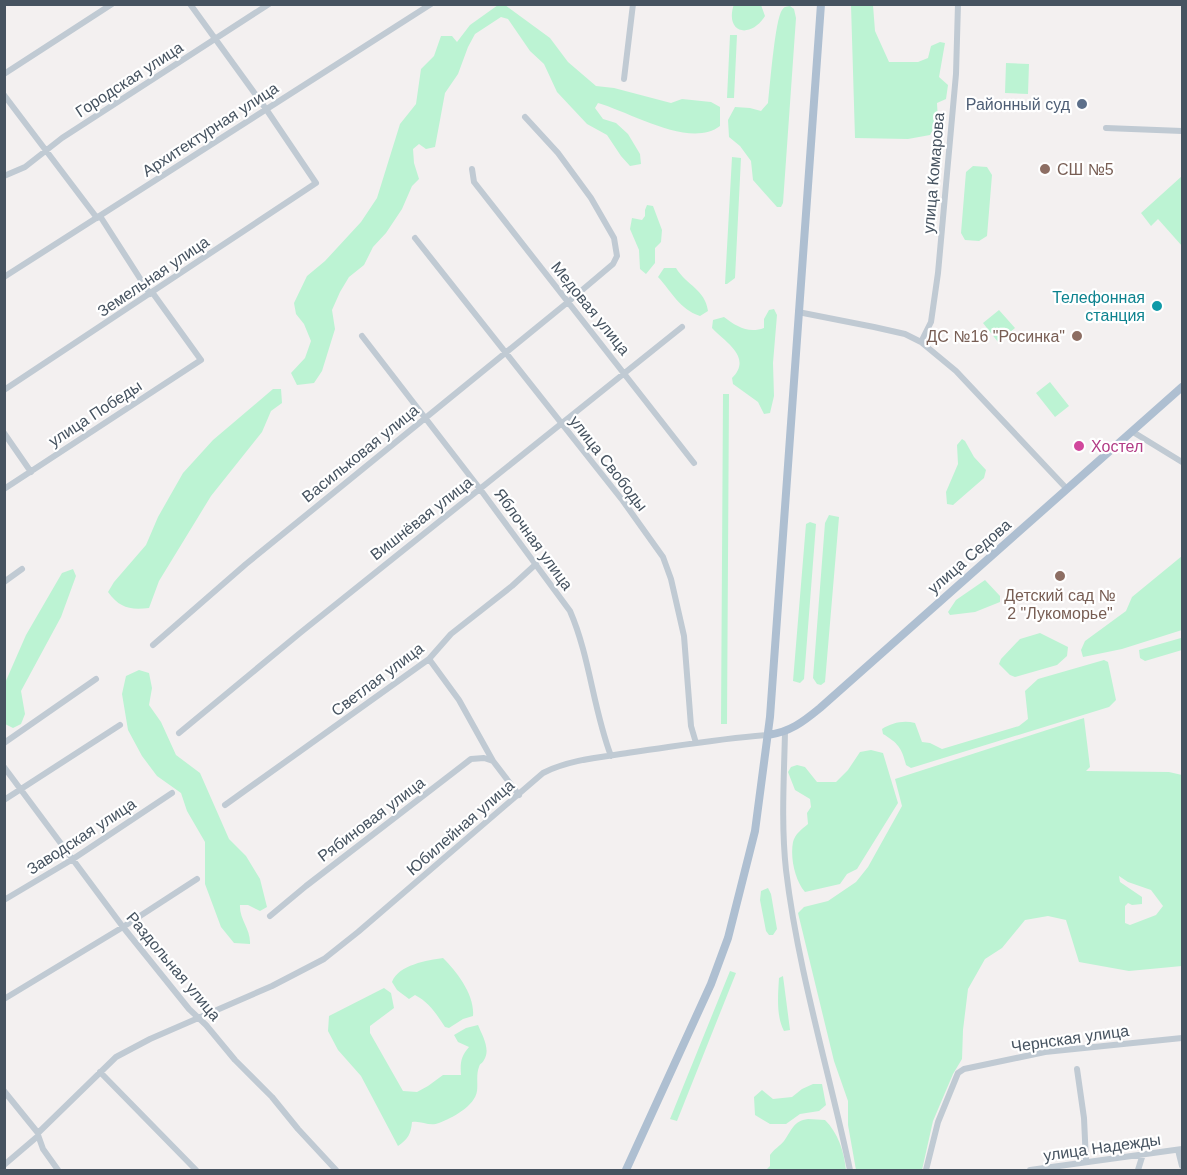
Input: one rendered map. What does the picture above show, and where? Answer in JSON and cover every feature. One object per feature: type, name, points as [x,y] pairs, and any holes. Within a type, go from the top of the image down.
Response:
[{"type":"main road","points":[[626,1170],[711,984],[728,938],[755,831],[768,735],[821,4]]},
{"type":"main road","name":"улица Седова","points":[[768,735],[785,732],[801,724],[1182,387]]},
{"type":"street","points":[[4,74],[112,4]]},
{"type":"street","points":[[190,4],[266,109]]},
{"type":"street","name":"Городская улица","points":[[4,176],[25,167],[47,150],[268,4]]},
{"type":"street","name":"Архитектурная улица","points":[[4,278],[431,4]]},
{"type":"street","points":[[624,79],[633,4]]},
{"type":"street","name":"улица Комарова","points":[[921,342],[930,322],[938,273],[956,74],[958,4]]},
{"type":"street","points":[[4,95],[99,217],[118,248],[151,293]]},
{"type":"street","name":"Земельная улица","points":[[4,390],[316,183],[266,109]]},
{"type":"street","name":"Васильковая улица","points":[[153,645],[246,564],[589,286],[612,264],[617,256],[614,238],[591,198],[565,162],[525,117]]},
{"type":"street","points":[[1106,128],[1182,131]]},
{"type":"street","name":"Медовая улица","points":[[472,169],[474,182],[694,463]]},
{"type":"street","name":"улица Свободы","points":[[415,238],[623,501],[663,557],[671,579],[684,636],[692,726],[696,743]]},
{"type":"street","name":"улица Победы","points":[[4,489],[201,360],[151,293]]},
{"type":"street","points":[[798,312],[905,334],[921,342],[956,371],[1067,489]]},
{"type":"street","name":"Вишнёвая улица","points":[[179,733],[300,633],[682,327]]},
{"type":"street","name":"Яблочная улица","points":[[362,336],[537,564],[570,612],[579,631],[599,717],[611,756]]},
{"type":"street","points":[[1133,432],[1182,462]]},
{"type":"street","points":[[4,433],[31,472]]},
{"type":"street","name":"Светлая улица","points":[[225,805],[429,659],[451,634],[537,564]]},
{"type":"street","points":[[4,582],[22,569]]},
{"type":"street","points":[[429,659],[459,700],[493,761],[519,795]]},
{"type":"street","points":[[4,743],[96,679]]},
{"type":"street","points":[[4,800],[120,725]]},
{"type":"street","points":[[785,732],[783,842],[786,871],[803,966],[850,1170]]},
{"type":"street","name":"Юбилейная улица","points":[[4,1165],[38,1135],[116,1057],[131,1048],[272,986],[324,959],[543,773],[557,766],[611,756],[768,735]]},
{"type":"street","name":"Рябиновая улица","points":[[270,916],[471,759],[484,758],[493,761]]},
{"type":"street","name":"Раздольная улица","points":[[4,767],[123,927],[189,1009],[200,1018],[235,1060],[272,1097],[297,1129],[336,1170]]},
{"type":"street","name":"Заводская улица","points":[[4,900],[72,859],[172,793]]},
{"type":"street","points":[[4,999],[197,879]]},
{"type":"street","name":"Чернская улица","points":[[926,1170],[938,1122],[958,1073],[964,1069],[1045,1052],[1182,1038]]},
{"type":"street","points":[[1077,1069],[1084,1118],[1086,1162]]},
{"type":"street","points":[[100,1072],[196,1170]]},
{"type":"street","points":[[4,1091],[38,1135],[43,1149],[58,1170]]},
{"type":"street","points":[[1180,1149],[1182,1166]]},
{"type":"street","name":"улица Надежды","points":[[1030,1170],[1180,1149]]},
{"type":"street","points":[[1138,1170],[1143,1154]]},
{"type":"green space","points":[[734,4],[761,5],[765,16],[753,28],[740,30],[733,22]]},
{"type":"green space","points":[[498,5],[505,5],[550,38],[568,62],[596,86],[614,88],[671,103],[682,99],[711,102],[720,107],[720,126],[707,132],[677,131],[598,103],[595,108],[603,119],[616,123],[628,134],[640,154],[641,164],[630,166],[607,135],[587,124],[557,92],[544,64],[530,51],[508,19],[501,17],[475,34],[458,74],[445,93],[435,147],[426,149],[419,144],[413,149],[419,179],[412,186],[402,209],[386,233],[373,247],[364,265],[349,277],[340,292],[332,310],[335,329],[322,371],[314,383],[297,385],[291,373],[305,358],[311,341],[304,324],[296,314],[294,303],[307,276],[325,261],[361,222],[377,198],[400,124],[416,104],[421,69],[434,56],[441,36],[452,36],[457,42],[470,25]]},
{"type":"green space","points":[[851,5],[873,5],[875,31],[889,62],[918,62],[928,58],[931,46],[940,42],[945,43],[939,77],[948,85],[946,99],[937,103],[938,121],[930,135],[908,139],[855,138]]},
{"type":"green space","points":[[790,6],[794,9],[796,18],[783,203],[781,207],[777,207],[753,180],[751,161],[740,146],[729,137],[728,120],[735,107],[761,111],[768,103],[779,16],[785,7]]},
{"type":"green space","points":[[730,35],[737,35],[734,98],[727,98]]},
{"type":"green space","points":[[1006,63],[1029,64],[1028,94],[1005,93]]},
{"type":"green space","points":[[732,157],[741,158],[735,278],[725,284]]},
{"type":"green space","points":[[973,166],[987,167],[992,175],[987,236],[979,241],[965,240],[961,233],[966,172]]},
{"type":"green space","points":[[1182,176],[1182,246],[1158,219],[1151,226],[1141,213]]},
{"type":"green space","points":[[647,205],[653,206],[662,230],[661,242],[655,248],[655,263],[646,274],[640,269],[639,250],[630,229],[632,218],[642,220],[645,216]]},
{"type":"green space","points":[[664,268],[676,268],[699,292],[708,311],[700,316],[681,305],[658,277]]},
{"type":"green space","points":[[774,309],[777,315],[773,363],[774,396],[770,413],[764,414],[758,402],[733,384],[732,378],[740,363],[738,357],[730,344],[712,328],[713,320],[724,317],[747,330],[758,330],[764,328],[764,319],[769,310]]},
{"type":"green space","points":[[999,310],[1015,328],[998,342],[983,323]]},
{"type":"green space","points":[[1050,382],[1069,406],[1055,417],[1036,393]]},
{"type":"green space","points":[[273,389],[281,389],[282,403],[271,411],[262,432],[211,496],[159,581],[149,608],[136,609],[121,605],[108,592],[146,545],[158,517],[183,473],[213,440]]},
{"type":"green space","points":[[723,394],[729,394],[727,724],[721,724]]},
{"type":"green space","points":[[962,439],[986,470],[984,478],[953,505],[947,504],[946,492],[958,464],[957,445]]},
{"type":"green space","points":[[829,515],[839,517],[825,682],[821,685],[817,684],[813,678],[825,523]]},
{"type":"green space","points":[[810,522],[816,524],[804,679],[800,683],[793,681],[806,524]]},
{"type":"green space","points":[[1182,556],[1182,630],[1122,649],[1083,657],[1081,650],[1085,641],[1126,611],[1132,597]]},
{"type":"green space","points":[[73,569],[76,576],[61,617],[21,691],[25,714],[21,724],[13,728],[5,724],[5,683],[26,635],[62,573]]},
{"type":"green space","points":[[985,580],[1000,596],[1000,602],[975,612],[950,615],[948,612],[956,600]]},
{"type":"green space","points":[[1040,633],[1068,647],[1067,656],[1057,665],[1015,677],[1010,675],[999,664],[1001,659],[1020,639]]},
{"type":"green space","points":[[1181,638],[1182,650],[1145,661],[1140,658],[1139,650]]},
{"type":"green space","points":[[1104,660],[1108,662],[1116,700],[1109,707],[911,768],[906,765],[899,746],[883,734],[882,729],[894,724],[915,723],[922,742],[942,749],[1019,726],[1028,719],[1025,691],[1038,679]]},
{"type":"green space","points":[[139,670],[149,673],[152,688],[149,705],[161,722],[176,755],[200,773],[229,839],[246,856],[260,879],[267,907],[260,911],[248,905],[240,905],[250,944],[234,943],[221,927],[205,884],[205,842],[187,811],[181,793],[157,776],[142,756],[128,730],[122,694],[126,676]]},
{"type":"green space","points":[[1084,718],[1090,767],[1086,771],[1169,772],[1182,775],[1182,966],[1129,971],[1079,962],[1066,920],[1048,916],[1025,920],[1002,948],[985,959],[968,989],[962,1059],[933,1121],[922,1170],[856,1170],[848,1125],[848,1101],[834,1061],[798,913],[804,907],[828,901],[856,882],[868,867],[902,806],[895,779]],"holes":[[[1119,876],[1128,882],[1151,890],[1163,906],[1156,915],[1130,925],[1125,923],[1125,906],[1128,903],[1142,904],[1142,897],[1120,882]]]},
{"type":"green space","points":[[871,750],[883,753],[898,803],[857,869],[847,874],[840,884],[805,892],[796,875],[792,848],[795,837],[808,824],[807,813],[811,807],[810,799],[795,790],[788,772],[791,767],[797,765],[805,767],[817,782],[836,782],[848,770],[860,752]]},
{"type":"green space","points":[[768,888],[777,929],[773,935],[769,935],[766,931],[760,900],[761,891]]},
{"type":"green space","points":[[443,958],[464,984],[473,1008],[473,1016],[449,1028],[445,1027],[424,1001],[415,995],[409,999],[397,990],[392,982],[400,971],[407,967]]},
{"type":"green space","points":[[730,971],[736,973],[677,1121],[670,1119]]},
{"type":"green space","points":[[783,976],[790,1030],[784,1031],[778,1005],[779,978]]},
{"type":"green space","points":[[384,988],[391,993],[394,1008],[370,1026],[370,1033],[403,1091],[417,1092],[443,1075],[461,1075],[464,1053],[469,1047],[458,1042],[454,1035],[466,1028],[478,1025],[487,1051],[478,1070],[477,1091],[472,1102],[456,1115],[439,1123],[412,1122],[408,1136],[398,1146],[361,1076],[338,1050],[328,1031],[329,1016]]},
{"type":"green space","points":[[813,1084],[822,1084],[826,1105],[819,1111],[800,1114],[786,1124],[770,1124],[755,1115],[754,1097],[762,1090],[773,1099],[792,1097]]},
{"type":"green space","points":[[808,1119],[825,1120],[830,1125],[840,1143],[846,1170],[766,1170],[770,1166],[770,1155],[796,1124]]},
{"type":"place","name":"Районный суд","points":[[1082,104]]},
{"type":"place","name":"СШ №5","points":[[1045,169]]},
{"type":"place","name":"Телефонная станция","points":[[1157,306]]},
{"type":"place","name":"ДС №16 \"Росинка\"","points":[[1077,336]]},
{"type":"place","name":"Хостел","points":[[1079,446]]},
{"type":"place","name":"Детский сад № 2 \"Лукоморье\"","points":[[1060,576]]}]
